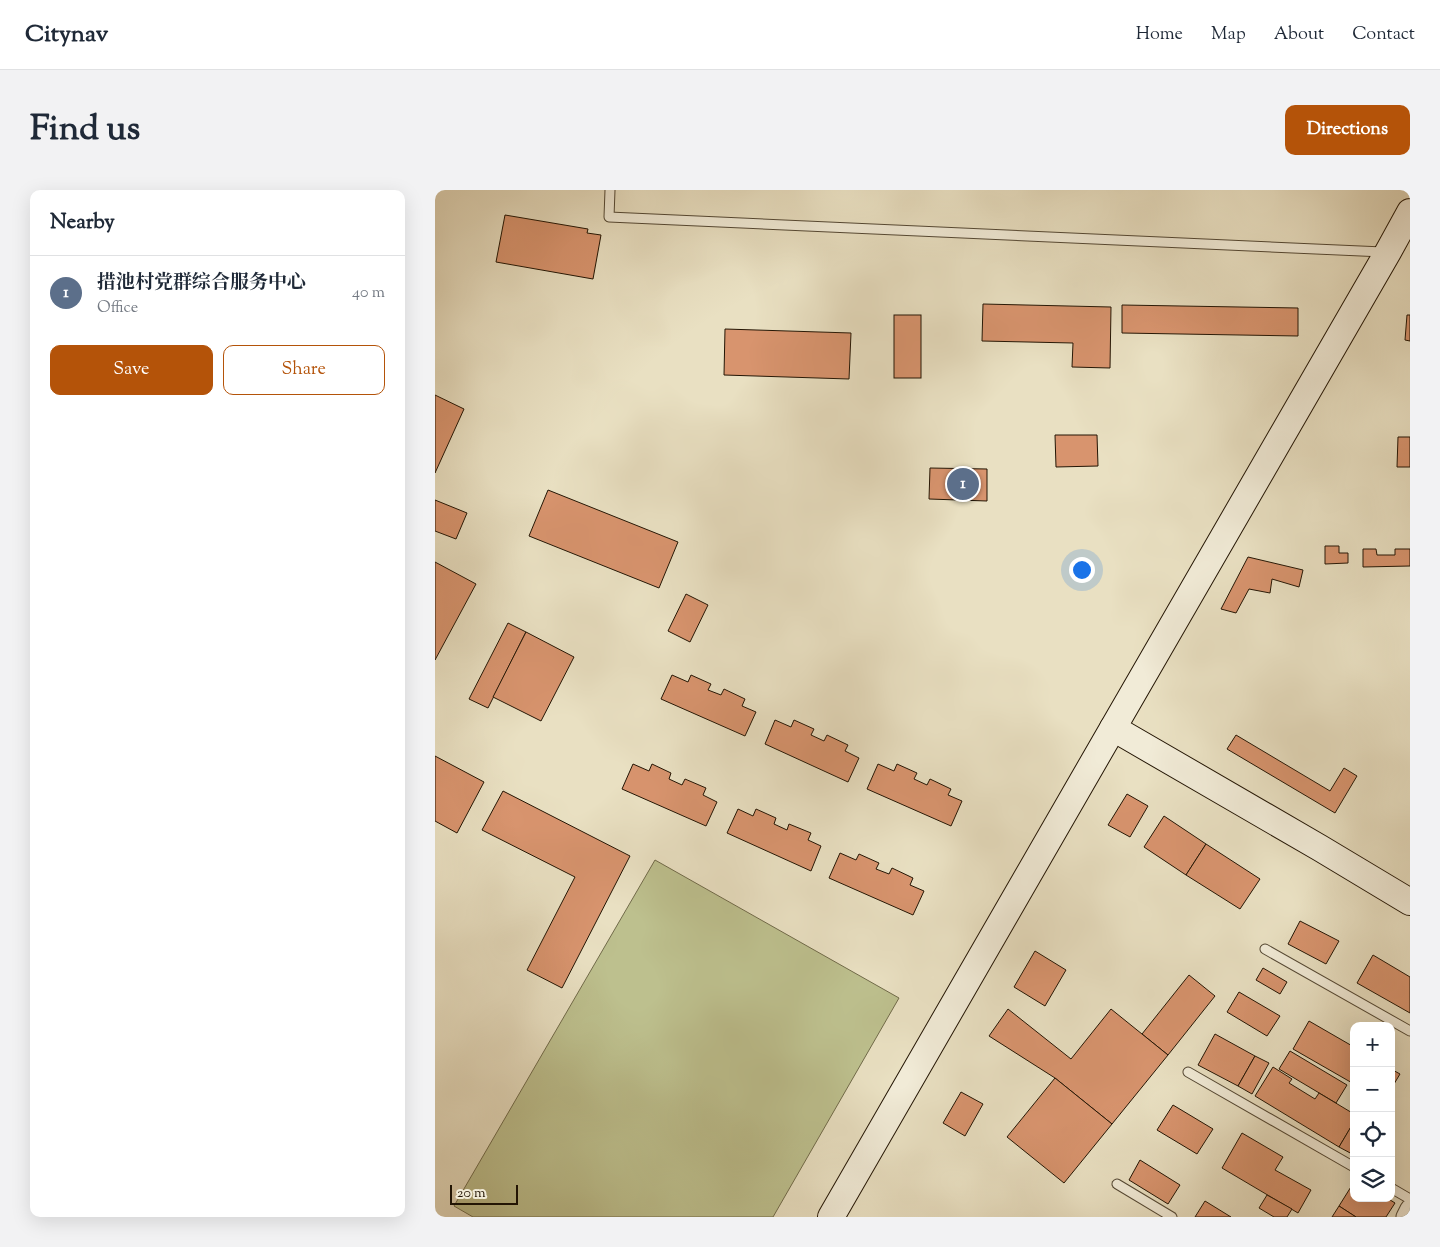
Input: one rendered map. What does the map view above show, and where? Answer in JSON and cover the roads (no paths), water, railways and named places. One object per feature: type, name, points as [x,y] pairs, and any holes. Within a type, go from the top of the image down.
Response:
[{"type":"street","points":[[831,1217],[1410,212]]},
{"type":"street","points":[[1113,728],[1410,902]]},
{"type":"street","points":[[1406,1217],[1410,1209]]},
{"type":"lane","points":[[610,190],[609,217],[1388,252]]},
{"type":"lane","points":[[1265,949],[1410,1031]]},
{"type":"lane","points":[[1188,1072],[1350,1164]]},
{"type":"lane","points":[[1117,1184],[1172,1217]]},
{"type":"lane","points":[[1395,1190],[1410,1199]]},
{"type":"place","name":"措池村党群综合服务中心","points":[[963,484]]}]
